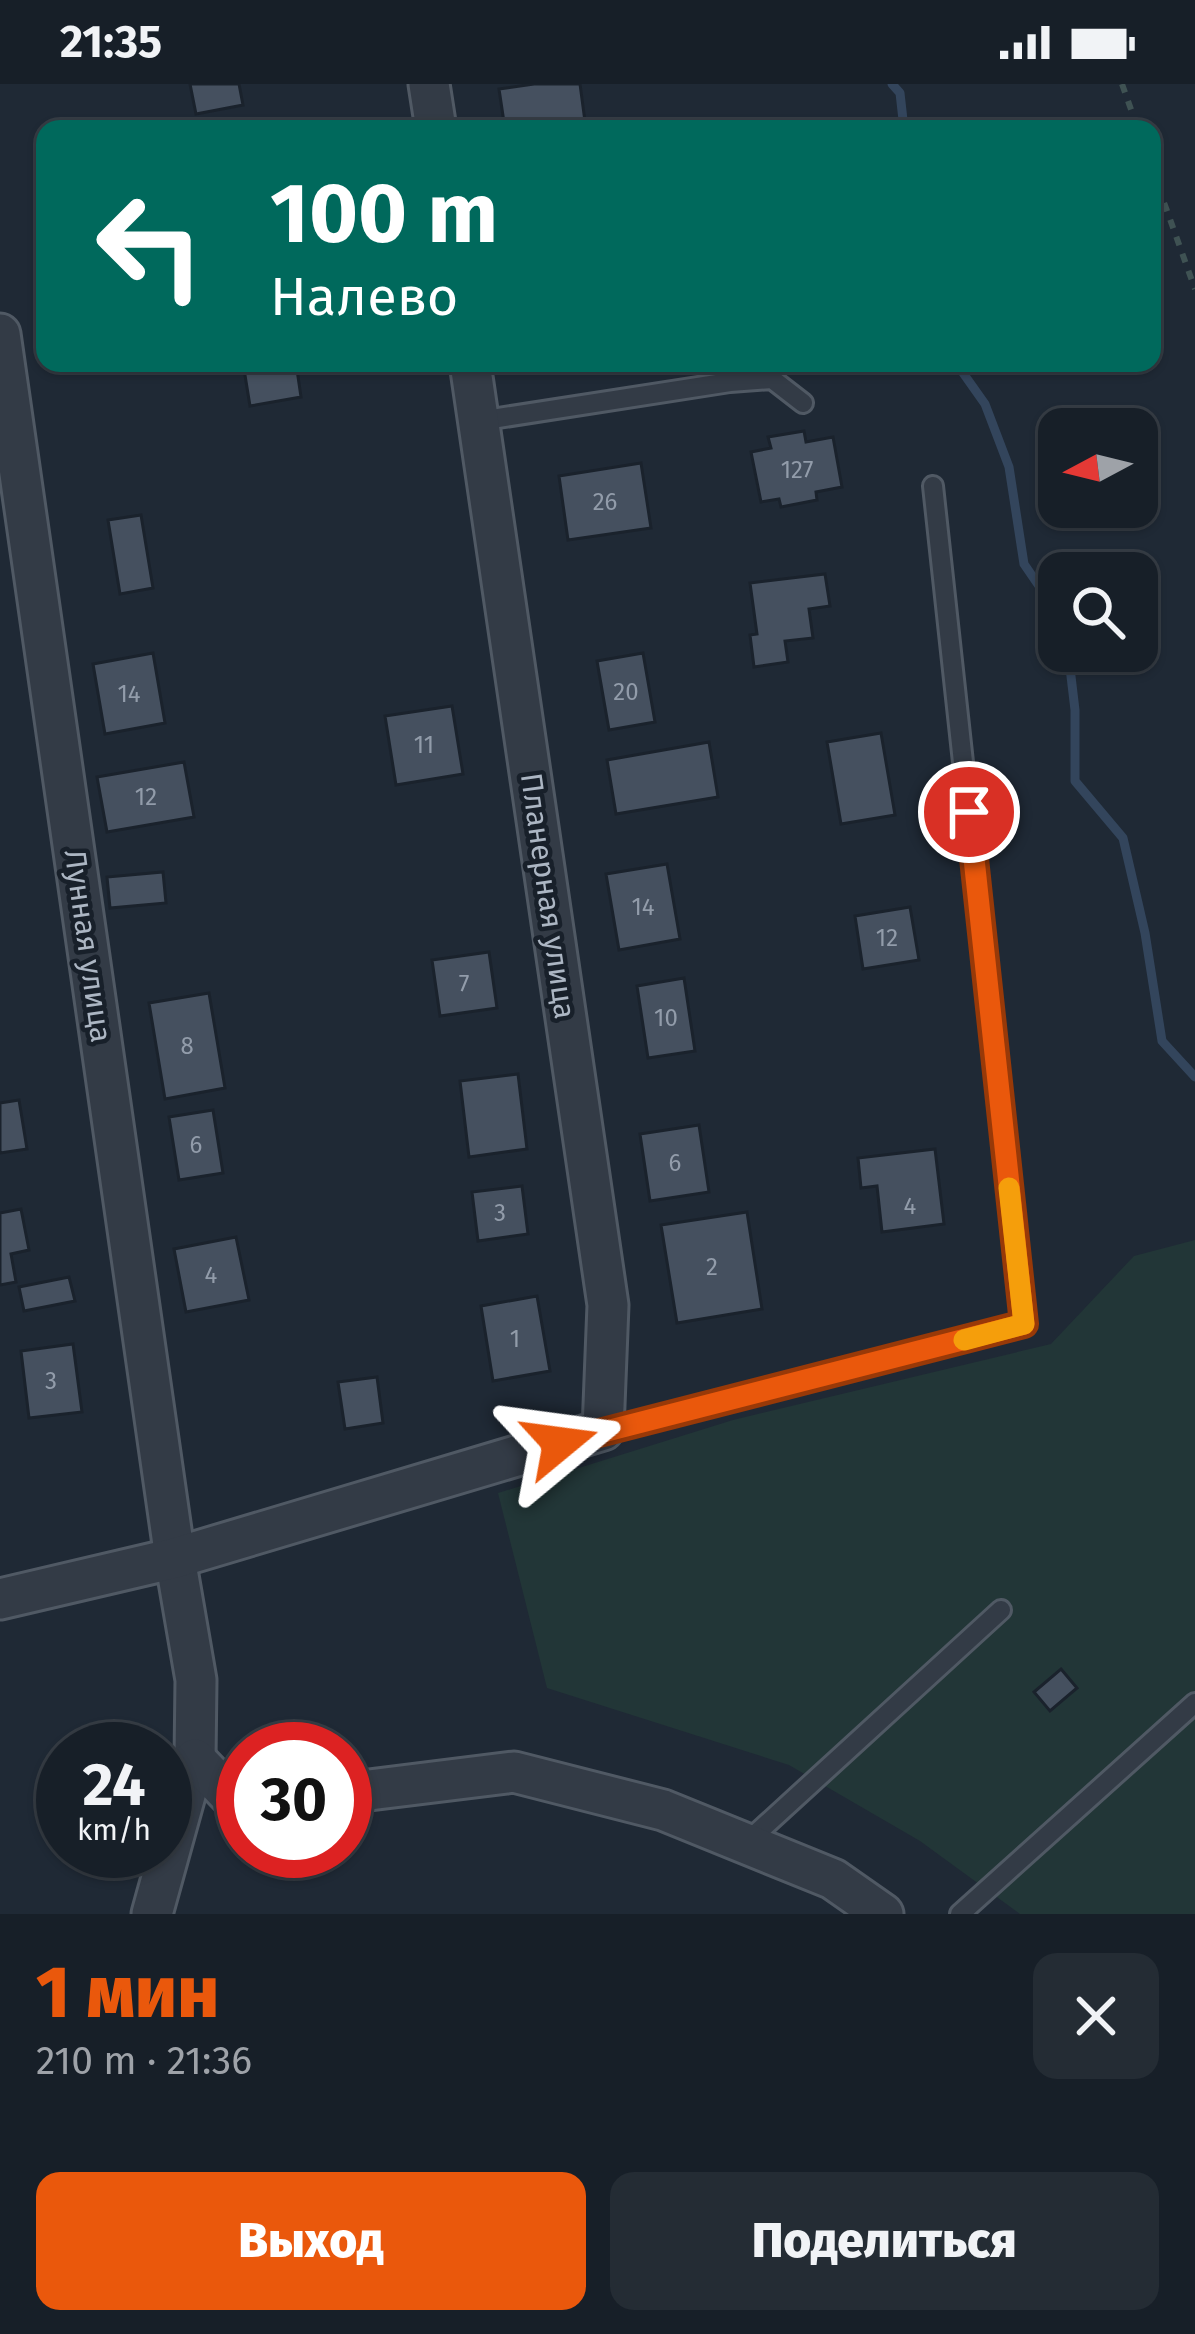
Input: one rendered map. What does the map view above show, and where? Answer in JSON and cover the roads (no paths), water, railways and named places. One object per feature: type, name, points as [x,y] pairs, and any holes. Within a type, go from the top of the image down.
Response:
[{"type":"street","points":[[429,84],[435,120]]},
{"type":"street","name":"Лунная улица","points":[[0,334],[196,1680],[195,1759],[152,1914]]},
{"type":"street","name":"Планерная улица","points":[[471,372],[608,1305],[603,1430]]},
{"type":"street","points":[[0,1599],[175,1558],[603,1430]]},
{"type":"street","points":[[195,1759],[216,1781]]},
{"type":"street","points":[[372,1790],[514,1772],[663,1810],[833,1879],[884,1914]]},
{"type":"lane","points":[[479,421],[730,382],[772,380],[803,403]]},
{"type":"lane","points":[[603,1430],[1024,1324],[934,486]]},
{"type":"lane","points":[[746,1843],[1001,1610]]},
{"type":"lane","points":[[960,1914],[1195,1703]]},
{"type":"waterway","points":[[892,84],[900,93],[903,120]]},
{"type":"waterway","points":[[962,372],[985,404],[1009,467],[1024,564],[1038,584]]},
{"type":"waterway","points":[[1070,672],[1075,781],[1123,838],[1145,933],[1162,1041],[1195,1077]]}]
